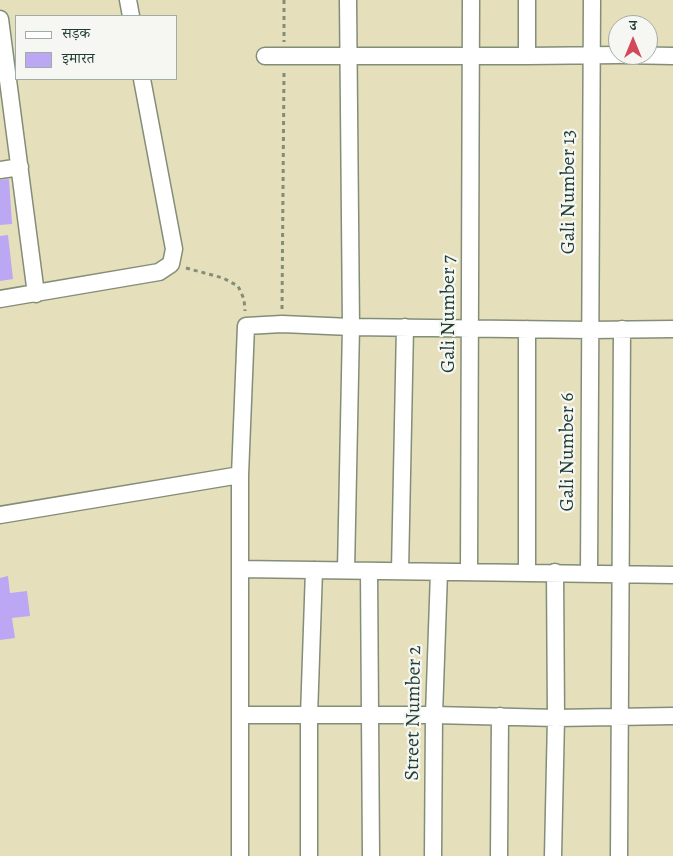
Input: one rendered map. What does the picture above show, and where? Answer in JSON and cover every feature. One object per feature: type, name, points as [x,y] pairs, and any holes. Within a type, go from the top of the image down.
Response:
[{"type":"street","points":[[128,0],[131,15]]},
{"type":"street","points":[[346,570],[351,327],[348,0]]},
{"type":"street","name":"Gali Number 7","points":[[469,572],[471,0]]},
{"type":"street","points":[[527,0],[527,56]]},
{"type":"street","name":"Gali Number 13","points":[[590,330],[592,0]]},
{"type":"street","points":[[0,19],[36,294]]},
{"type":"street","points":[[264,56],[608,55]]},
{"type":"street","points":[[658,56],[673,56]]},
{"type":"street","points":[[0,298],[36,294],[159,272],[170,264],[174,249],[142,80]]},
{"type":"street","points":[[0,170],[20,167]]},
{"type":"street","points":[[240,856],[240,475],[246,326],[282,324],[351,327],[590,330],[673,329]]},
{"type":"street","points":[[400,571],[405,327]]},
{"type":"street","points":[[527,329],[527,572]]},
{"type":"street","points":[[619,856],[622,329]]},
{"type":"street","name":"Gali Number 6","points":[[590,330],[590,574]]},
{"type":"street","points":[[0,515],[240,475]]},
{"type":"street","points":[[240,569],[673,575]]},
{"type":"street","points":[[309,856],[309,716],[314,570]]},
{"type":"street","points":[[369,571],[371,856]]},
{"type":"street","name":"Street Number 2","points":[[433,856],[434,715],[439,572]]},
{"type":"street","points":[[553,856],[556,718],[555,572]]},
{"type":"street","points":[[240,715],[434,715],[556,718],[673,716]]},
{"type":"street","points":[[499,856],[500,716]]},
{"type":"path","points":[[282,324],[284,0]]},
{"type":"path","points":[[170,264],[223,278],[238,286],[244,299],[246,326]]},
{"type":"building","points":[[9,179],[12,224],[0,225],[0,180]]},
{"type":"building","points":[[8,235],[13,279],[0,281],[0,236]]},
{"type":"building","points":[[8,576],[10,593],[27,591],[30,616],[12,618],[15,638],[0,640],[0,578]]}]
